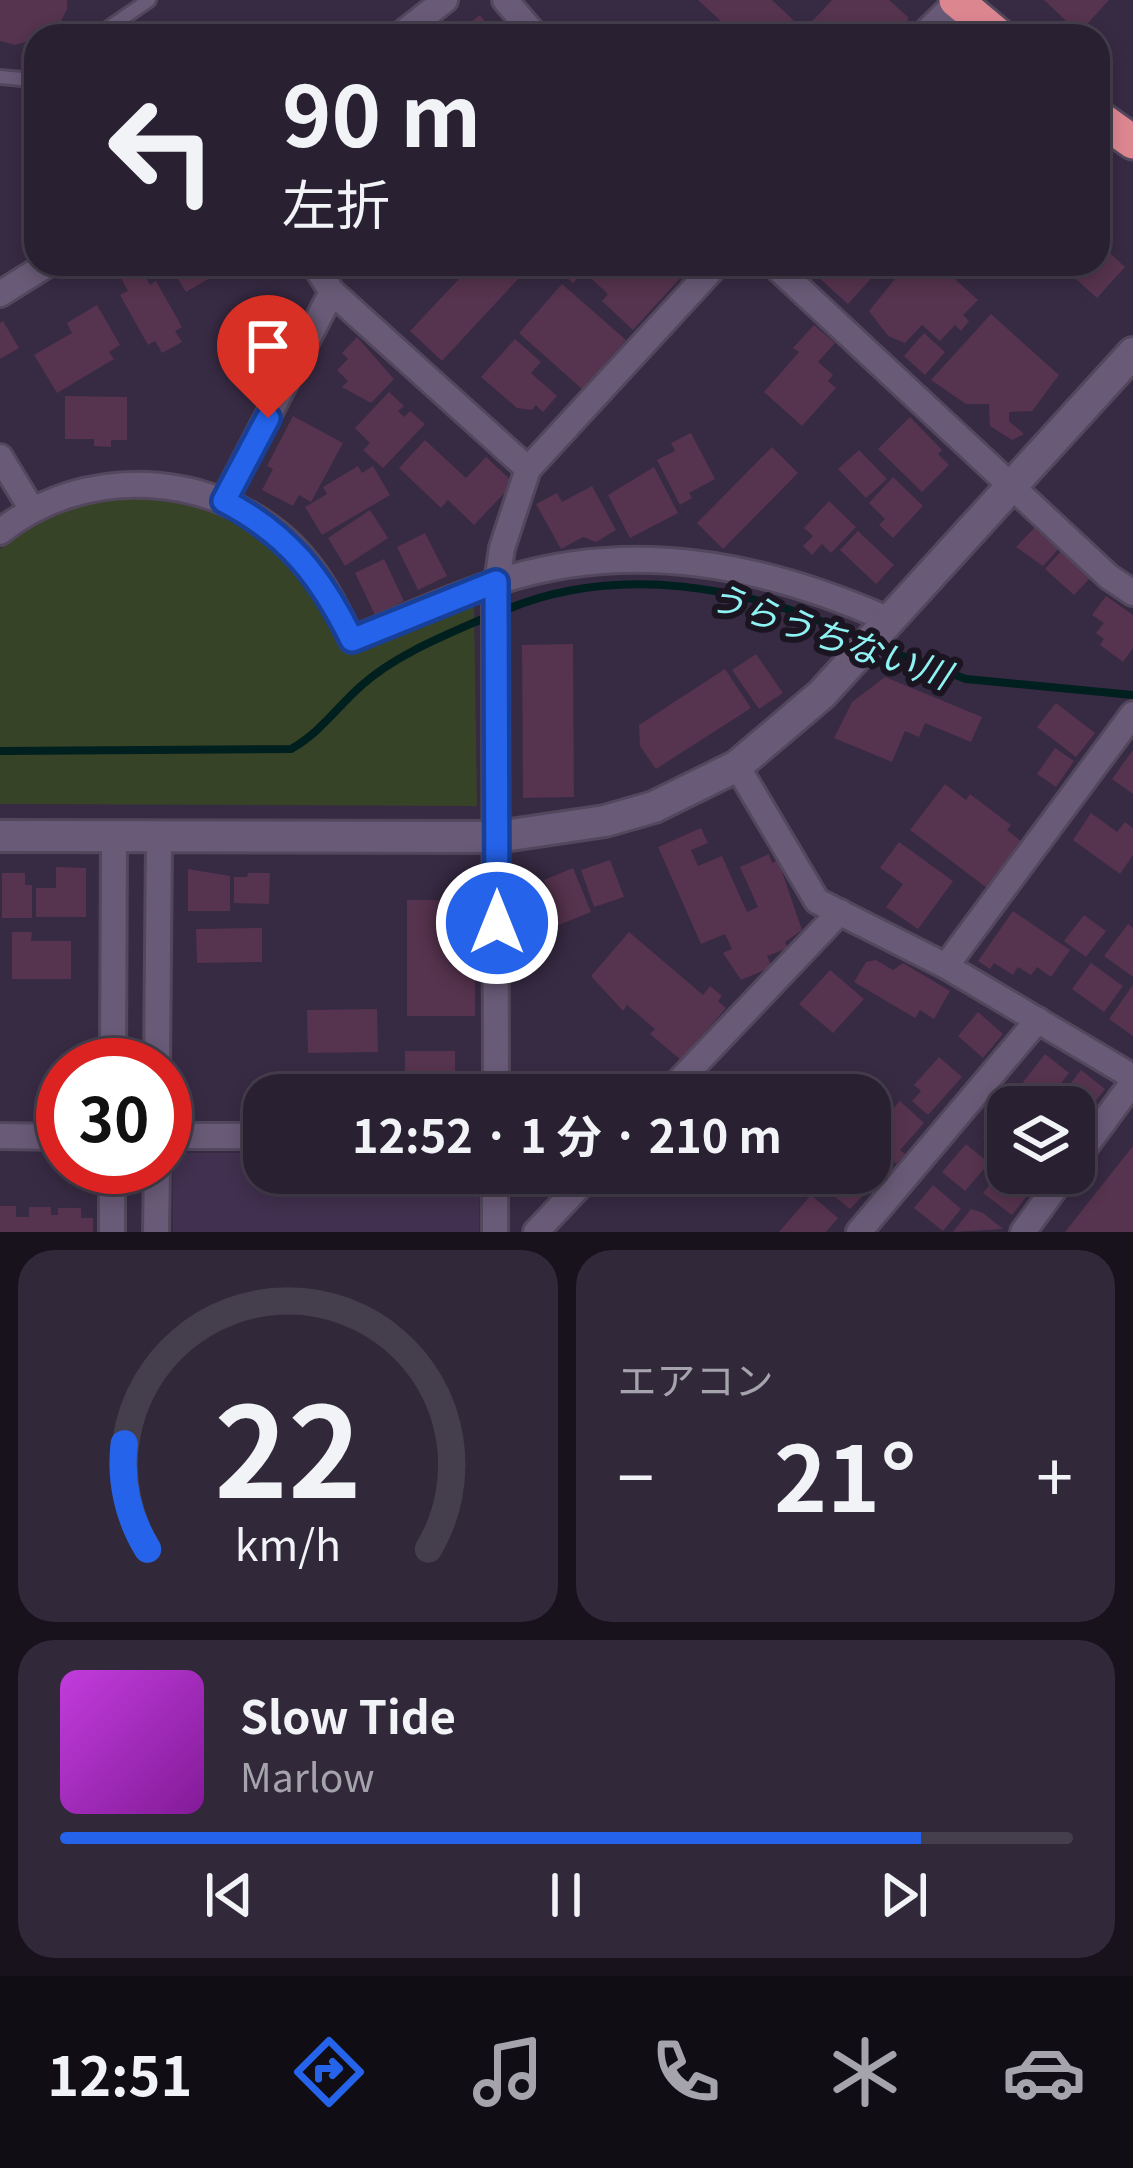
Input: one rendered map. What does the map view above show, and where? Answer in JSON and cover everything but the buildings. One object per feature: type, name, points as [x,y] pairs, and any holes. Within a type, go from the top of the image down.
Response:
[{"type":"highway","points":[[958,0],[986,24]]},
{"type":"street","points":[[414,24],[445,0]]},
{"type":"street","points":[[505,0],[526,24]]},
{"type":"street","points":[[934,24],[958,0]]},
{"type":"street","points":[[0,294],[29,276]]},
{"type":"street","points":[[322,276],[332,292],[528,470]]},
{"type":"street","points":[[496,1074],[495,589],[528,470],[706,276]]},
{"type":"street","points":[[786,276],[1133,593]]},
{"type":"street","points":[[224,501],[332,292]]},
{"type":"street","points":[[0,836],[497,837],[605,821],[654,807],[737,766],[822,694],[1133,353]]},
{"type":"street","points":[[0,458],[31,508]]},
{"type":"street","points":[[0,532],[31,508],[107,484],[175,489],[224,501],[273,530],[303,558],[352,640],[586,561],[665,558],[734,566],[796,583],[882,626]]},
{"type":"street","points":[[946,966],[1133,715]]},
{"type":"street","points":[[737,766],[818,901],[946,966],[1133,1079],[1095,1132]]},
{"type":"street","points":[[113,1038],[114,838]]},
{"type":"street","points":[[158,1038],[159,838]]},
{"type":"street","points":[[686,1074],[840,913]]},
{"type":"street","points":[[113,1001],[158,1000]]},
{"type":"street","points":[[860,1232],[1038,1020]]},
{"type":"street","points":[[0,1136],[36,1137]]},
{"type":"street","points":[[192,1136],[243,1136]]},
{"type":"street","points":[[112,1194],[112,1232]]},
{"type":"street","points":[[156,1232],[157,1194]]},
{"type":"street","points":[[495,1194],[495,1232]]},
{"type":"street","points":[[536,1232],[572,1194]]},
{"type":"street","points":[[1022,1232],[1050,1194]]},
{"type":"lane","points":[[114,24],[149,0]]},
{"type":"shaded area","points":[[192,1153],[243,1153],[243,1194],[480,1194],[479,1232],[173,1232],[173,1194],[192,1194]]},
{"type":"green space","points":[[93,496],[180,504],[246,530],[297,577],[343,651],[474,602],[477,806],[0,804],[0,549],[37,516]]},
{"type":"waterway","name":"うらうちない川","points":[[503,611],[591,587],[683,587],[774,605],[859,638]]},
{"type":"waterway","name":"うらうちない川","points":[[0,751],[291,749],[391,664],[489,616]]},
{"type":"waterway","name":"うらうちない川","points":[[878,647],[966,679],[1133,695]]},
{"type":"route","points":[[268,418],[224,501],[273,530],[303,558],[318,575],[352,640],[496,582],[497,923]]}]
